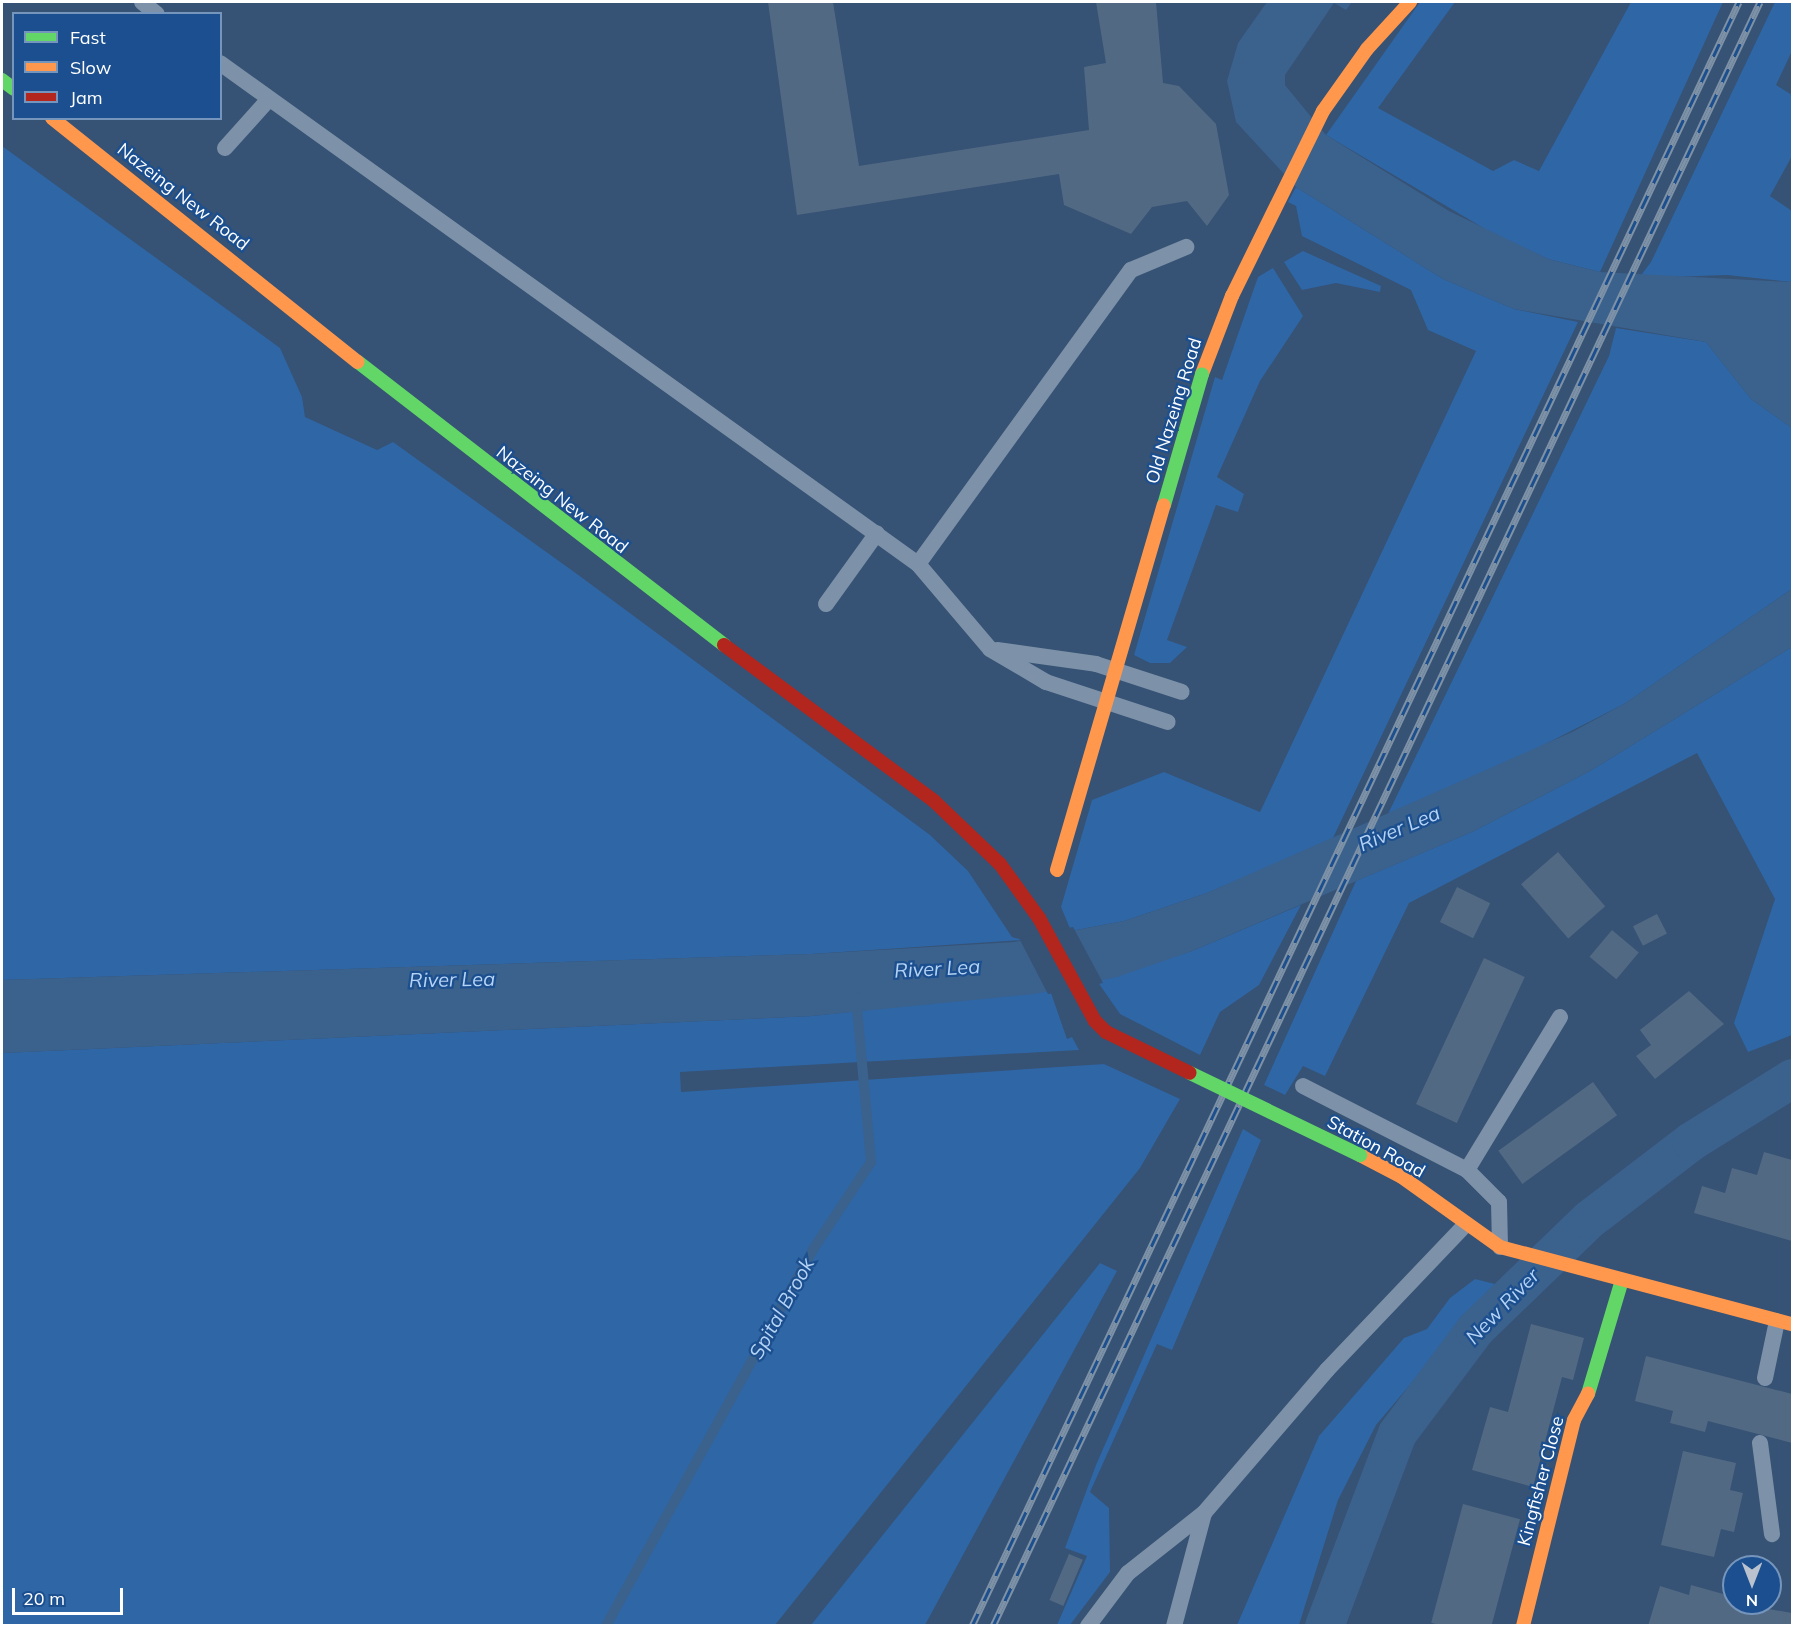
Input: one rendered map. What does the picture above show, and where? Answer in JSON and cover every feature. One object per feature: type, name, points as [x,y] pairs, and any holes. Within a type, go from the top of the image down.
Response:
[{"type":"main road","name":"Old Nazeing Road","points":[[1055,876],[1202,374],[1260,237],[1323,111],[1367,49],[1410,2]]},
{"type":"main road","name":"Nazeing New Road","points":[[55,120],[595,549],[943,808],[1000,864],[1039,918]]},
{"type":"main road","points":[[1039,918],[1046,901]]},
{"type":"main road","name":"Station Road","points":[[1039,918],[1095,1021],[1106,1032],[1402,1177],[1465,1225],[1506,1249],[1785,1323]]},
{"type":"main road","name":"Kingfisher Close","points":[[1523,1626],[1574,1420],[1590,1391],[1622,1280]]},
{"type":"lane","points":[[142,2],[154,12]]},
{"type":"lane","points":[[222,65],[268,100],[918,564],[990,649],[1046,682],[1168,722]]},
{"type":"lane","points":[[225,148],[268,100]]},
{"type":"lane","points":[[918,564],[1131,270],[1186,247]]},
{"type":"lane","points":[[826,604],[876,533]]},
{"type":"lane","points":[[990,649],[1096,664],[1182,692]]},
{"type":"lane","points":[[1467,1170],[1560,1017]]},
{"type":"lane","points":[[1303,1086],[1467,1170],[1499,1203],[1506,1249]]},
{"type":"lane","points":[[1088,1626],[1128,1573],[1204,1513],[1327,1370],[1465,1225]]},
{"type":"lane","points":[[1765,1378],[1785,1323]]},
{"type":"lane","points":[[1760,1443],[1772,1534]]},
{"type":"lane","points":[[1173,1626],[1204,1513]]},
{"type":"shaded area","points":[[1420,2],[1455,2],[1378,108],[1493,171],[1514,160],[1539,171],[1631,2],[1723,2],[1600,272],[1548,259],[1492,233],[1326,135]]},
{"type":"shaded area","points":[[1775,2],[1792,2],[1792,51],[1776,85],[1792,95],[1792,156],[1770,196],[1792,211],[1792,282],[1727,275],[1639,278],[1651,262]]},
{"type":"shaded area","points":[[2,146],[280,348],[302,397],[305,417],[377,450],[393,442],[577,574],[930,835],[968,871],[1012,937],[1023,940],[811,954],[2,980]]},
{"type":"shaded area","points":[[1296,187],[1443,279],[1514,309],[1578,322],[1332,840],[1207,893],[1124,921],[1071,931],[1061,907],[1092,800],[1164,772],[1260,812],[1476,351],[1428,330],[1411,290],[1302,236],[1296,206],[1288,202]]},
{"type":"shaded area","points":[[1303,251],[1381,286],[1380,292],[1336,283],[1302,290],[1284,262]]},
{"type":"shaded area","points":[[1273,268],[1303,316],[1260,381],[1217,477],[1244,494],[1238,512],[1216,505],[1167,640],[1187,647],[1170,663],[1150,663],[1134,655],[1215,377],[1222,380],[1258,277]]},
{"type":"shaded area","points":[[1616,328],[1706,342],[1751,399],[1792,428],[1792,589],[1624,704],[1481,777],[1387,816],[1609,356]]},
{"type":"shaded area","points":[[1792,647],[1792,1035],[1748,1052],[1734,1023],[1775,899],[1697,753],[1409,903],[1325,1076],[1303,1066],[1285,1095],[1264,1085],[1356,881],[1474,831],[1590,771]]},
{"type":"shaded area","points":[[1301,905],[1259,985],[1220,1012],[1200,1055],[1120,1014],[1097,981],[1192,951]]},
{"type":"shaded area","points":[[1050,990],[1067,1039],[1072,1037],[1079,1050],[680,1072],[681,1092],[1104,1064],[1180,1099],[1140,1168],[775,1625],[2,1626],[2,1053],[812,1016]]},
{"type":"shaded area","points":[[1243,1129],[1261,1140],[1172,1350],[1157,1344],[1090,1492],[1109,1508],[1110,1572],[1070,1625],[1057,1625],[1087,1556],[1065,1548],[1096,1465]]},
{"type":"shaded area","points":[[1100,1263],[1117,1271],[925,1625],[811,1625]]},
{"type":"shaded area","points":[[1475,1279],[1495,1284],[1376,1425],[1338,1500],[1299,1625],[1237,1625],[1319,1436],[1404,1338],[1427,1329],[1450,1298]]},
{"type":"water","points":[[1267,2],[1352,2],[1346,10],[1334,3],[1285,75],[1285,85],[1326,135],[1449,211],[1548,259],[1600,272],[1792,282],[1792,428],[1751,399],[1706,342],[1514,309],[1443,279],[1296,187],[1236,122],[1227,81],[1238,43]]},
{"type":"water","name":"River Lea","points":[[1792,589],[1792,647],[1590,771],[1474,831],[1192,951],[1117,977],[1034,994],[812,1016],[2,1053],[2,980],[811,954],[1014,942],[1124,921],[1207,893],[1572,732],[1624,704]]},
{"type":"pier","points":[[1073,927],[1103,983],[1048,994],[1019,938]]},
{"type":"building","points":[[768,2],[833,2],[859,166],[1089,130],[1084,67],[1106,63],[1096,2],[1156,2],[1163,83],[1179,86],[1216,124],[1229,195],[1207,226],[1187,201],[1152,207],[1131,234],[1064,205],[1059,174],[797,215]]},
{"type":"building","points":[[1558,852],[1605,906],[1568,938],[1521,884]]},
{"type":"building","points":[[1457,887],[1490,903],[1473,938],[1440,922]]},
{"type":"building","points":[[1657,914],[1667,934],[1643,946],[1633,926]]},
{"type":"building","points":[[1612,930],[1639,952],[1616,979],[1590,957]]},
{"type":"building","points":[[1484,958],[1525,977],[1457,1123],[1416,1104]]},
{"type":"building","points":[[1689,991],[1724,1024],[1655,1079],[1636,1056],[1651,1045],[1640,1030]]},
{"type":"building","points":[[1593,1082],[1617,1115],[1522,1184],[1498,1151]]},
{"type":"building","points":[[1764,1152],[1792,1160],[1792,1241],[1694,1213],[1702,1186],[1725,1193],[1732,1168],[1757,1175]]},
{"type":"building","points":[[1531,1324],[1584,1338],[1573,1380],[1562,1377],[1533,1487],[1472,1470],[1490,1407],[1508,1412]]},
{"type":"building","points":[[1646,1356],[1792,1394],[1792,1443],[1708,1421],[1705,1432],[1670,1423],[1673,1411],[1635,1401]]},
{"type":"building","points":[[1683,1451],[1736,1463],[1730,1490],[1743,1493],[1734,1532],[1721,1529],[1714,1557],[1661,1545]]},
{"type":"building","points":[[1463,1504],[1520,1519],[1491,1626],[1443,1626],[1431,1623]]},
{"type":"building","points":[[1069,1554],[1083,1560],[1063,1606],[1049,1600]]},
{"type":"building","points":[[1691,1585],[1722,1594],[1722,1615],[1782,1615],[1782,1611],[1792,1613],[1792,1626],[1648,1626],[1660,1586],[1689,1595]]},
{"type":"waterway","name":"Spital Brook","points":[[606,1626],[814,1248],[871,1162],[856,998]]},
{"type":"waterway","name":"New River","points":[[1324,1626],[1397,1433],[1475,1329],[1589,1219],[1691,1141],[1792,1078]]},
{"type":"railway","points":[[972,1626],[1739,2]]},
{"type":"railway","points":[[993,1626],[1760,2]]},
{"type":"traffic: fast","points":[[2,80],[12,88]]},
{"type":"traffic: fast","points":[[358,362],[724,645]]},
{"type":"traffic: fast","points":[[1164,505],[1202,374]]},
{"type":"traffic: fast","points":[[1190,1073],[1360,1155]]},
{"type":"traffic: fast","points":[[1588,1394],[1622,1280]]},
{"type":"traffic: slow","points":[[1202,374],[1232,296],[1323,111],[1367,49],[1410,2]]},
{"type":"traffic: slow","points":[[55,120],[358,362]]},
{"type":"traffic: slow","points":[[1057,870],[1164,505]]},
{"type":"traffic: slow","points":[[1360,1155],[1402,1177],[1500,1247],[1792,1324]]},
{"type":"traffic: slow","points":[[1523,1626],[1574,1420],[1588,1394]]},
{"type":"traffic: jam","points":[[724,645],[934,801],[1000,864],[1039,918]]},
{"type":"traffic: jam","points":[[1039,918],[1095,1021],[1106,1032],[1190,1073]]}]
